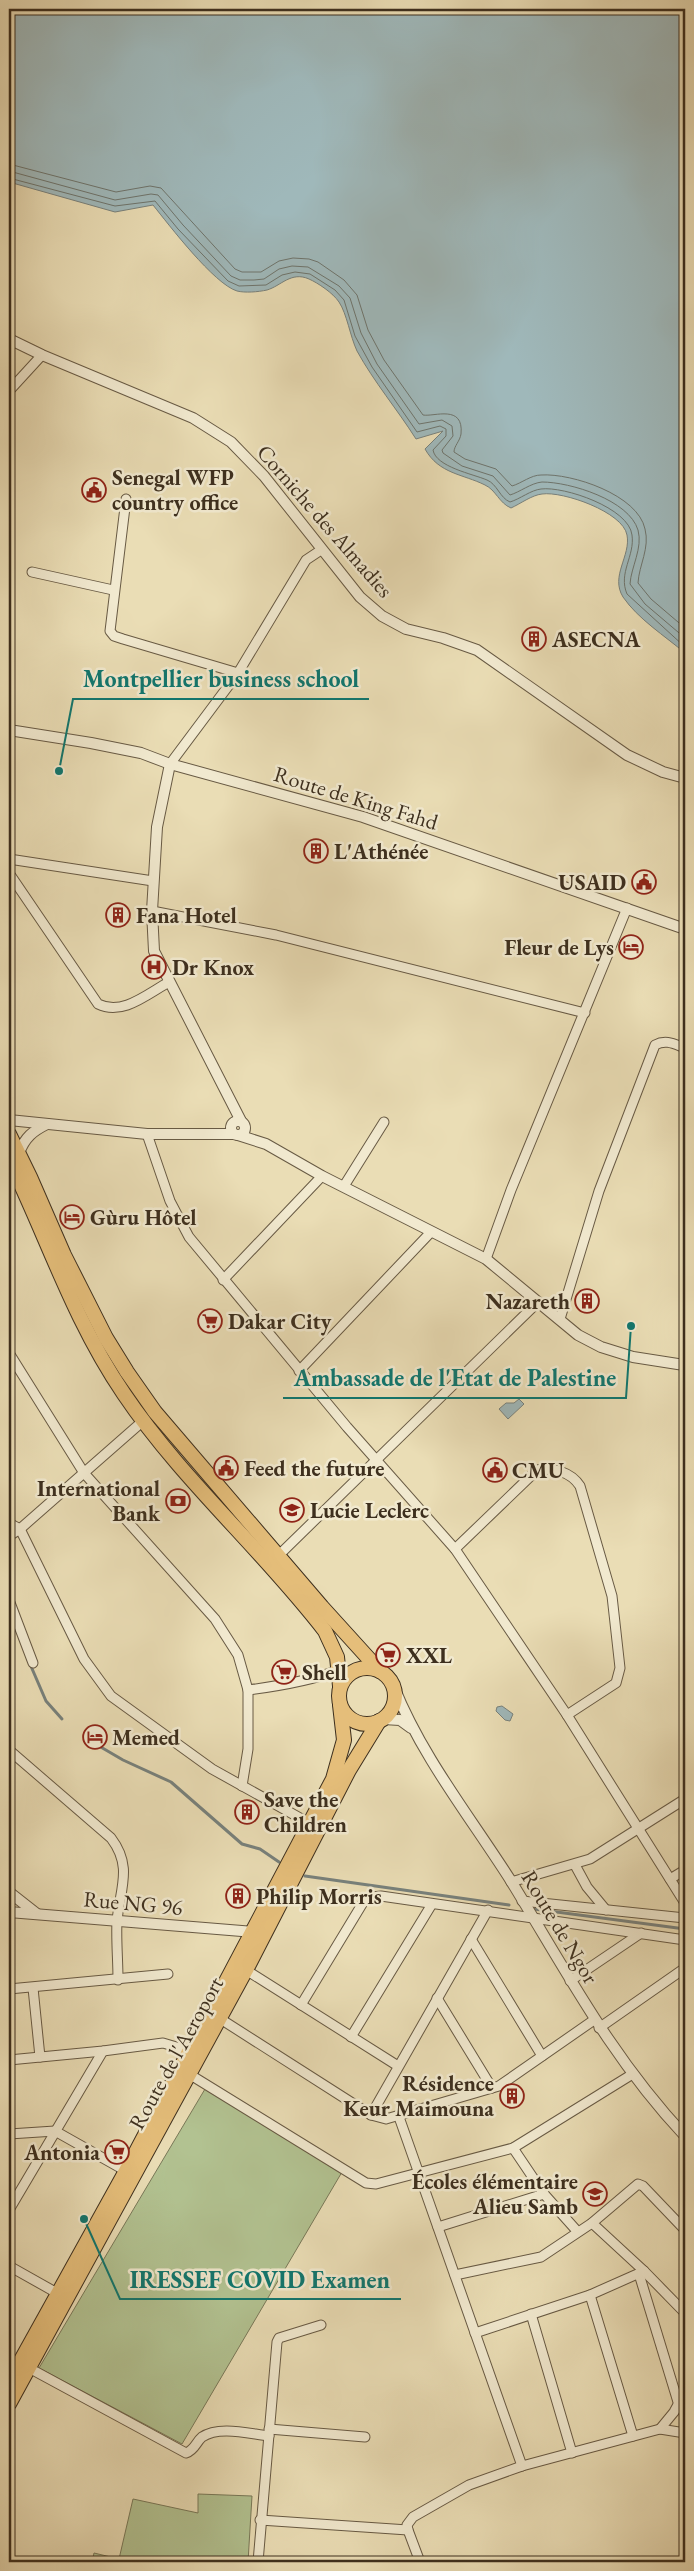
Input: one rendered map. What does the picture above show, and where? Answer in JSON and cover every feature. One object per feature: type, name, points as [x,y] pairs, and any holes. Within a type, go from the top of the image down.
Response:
[{"type":"highway","points":[[9,1134],[14,1156],[82,1325],[112,1375],[143,1421],[317,1620],[333,1645],[339,1670],[340,1705],[346,1715],[356,1722],[368,1724],[381,1720],[394,1705],[394,1688],[389,1678],[156,1412],[127,1372],[106,1338],[14,1156]]},
{"type":"highway","points":[[340,1686],[346,1676],[360,1668],[370,1667],[380,1670]]},
{"type":"highway","name":"Route de l'Aeroport","points":[[9,2382],[126,2171],[254,1932],[333,1779],[341,1755],[344,1729],[340,1705]]},
{"type":"highway","name":"Route de l'Aeroport","points":[[9,2404],[246,1970],[349,1770],[381,1720]]},
{"type":"street","name":"Corniche des Almadies","points":[[9,339],[42,355],[193,418],[231,442],[264,476],[360,597],[388,620],[406,629],[443,638],[477,650],[627,755],[663,772],[685,778]]},
{"type":"street","points":[[9,391],[42,355]]},
{"type":"street","points":[[126,499],[113,590],[110,631],[114,636],[238,673]]},
{"type":"street","points":[[237,1129],[232,1105],[154,951],[152,911],[157,827],[170,764],[238,673],[306,560],[321,550]]},
{"type":"street","points":[[32,572],[113,590]]},
{"type":"street","name":"Route de King Fahd","points":[[9,730],[141,753],[170,764],[363,817],[685,929]]},
{"type":"street","points":[[9,859],[153,881]]},
{"type":"street","points":[[9,872],[98,1004],[114,1010],[124,1007],[169,982]]},
{"type":"street","points":[[486,1259],[511,1190],[627,908]]},
{"type":"street","points":[[152,911],[276,935],[585,1013]]},
{"type":"street","points":[[560,1318],[599,1191],[655,1046],[662,1042],[670,1042],[685,1048]]},
{"type":"street","points":[[9,1120],[147,1134],[215,1134],[237,1129],[322,1176],[486,1259],[560,1318],[578,1335],[601,1347],[633,1357],[685,1366]]},
{"type":"street","points":[[344,1186],[384,1122]]},
{"type":"street","points":[[14,1156],[24,1140],[34,1130],[47,1124]]},
{"type":"street","points":[[147,1134],[178,1218],[223,1280],[455,1550],[567,1715],[685,1903]]},
{"type":"street","points":[[223,1280],[322,1176]]},
{"type":"street","points":[[299,1370],[431,1232]]},
{"type":"street","points":[[279,1554],[378,1460],[538,1302]]},
{"type":"street","points":[[9,1353],[12,1369],[84,1473],[215,1619],[238,1655],[248,1690],[248,1749],[242,1786]]},
{"type":"street","points":[[9,1536],[20,1529],[143,1421]]},
{"type":"street","points":[[455,1550],[537,1470],[544,1469],[568,1474],[580,1486],[612,1596],[620,1668],[616,1683],[567,1715]]},
{"type":"street","points":[[9,1523],[20,1529],[84,1659],[111,1696],[187,1752],[309,1824]]},
{"type":"street","points":[[9,1600],[33,1663]]},
{"type":"street","points":[[248,1690],[277,1687],[320,1677],[339,1670]]},
{"type":"street","name":"Route de Ngor","points":[[394,1688],[413,1730],[511,1882],[597,2024],[631,2075],[685,2136]]},
{"type":"street","points":[[381,1720],[400,1720],[413,1730]]},
{"type":"street","points":[[9,1750],[111,1838],[119,1849],[123,1860],[124,1873],[117,1921],[118,1980]]},
{"type":"street","points":[[511,1882],[575,1865],[606,1850],[685,1799]]},
{"type":"street","points":[[575,1865],[587,1887],[606,1910]]},
{"type":"street","points":[[670,1879],[685,1870]]},
{"type":"street","points":[[9,1892],[36,1914]]},
{"type":"street","points":[[301,2005],[364,1901],[372,1897],[381,1896],[488,1910],[685,1940]]},
{"type":"street","points":[[522,1901],[685,1918]]},
{"type":"street","points":[[351,2037],[432,1904]]},
{"type":"street","points":[[371,2115],[488,1910]]},
{"type":"street","name":"Rue NG 96","points":[[9,1912],[254,1932]]},
{"type":"street","points":[[570,1981],[641,1934]]},
{"type":"street","points":[[471,1939],[542,2056]]},
{"type":"street","points":[[220,2018],[371,2115],[386,2119],[492,2088],[685,1968]]},
{"type":"street","points":[[246,1970],[398,2066]]},
{"type":"street","points":[[9,1989],[168,1974]]},
{"type":"street","points":[[32,1988],[40,2057]]},
{"type":"street","points":[[437,1998],[492,2088]]},
{"type":"street","points":[[9,2060],[103,2052],[162,2043],[190,2051]]},
{"type":"street","points":[[9,2210],[103,2052]]},
{"type":"street","points":[[189,2074],[368,2184],[419,2173],[513,2148],[631,2075]]},
{"type":"street","points":[[399,2116],[522,2466]]},
{"type":"street","points":[[9,2134],[56,2131],[126,2171]]},
{"type":"street","points":[[513,2148],[544,2194],[577,2232]]},
{"type":"street","points":[[455,2275],[541,2257],[592,2224],[638,2184],[643,2186],[685,2230]]},
{"type":"street","points":[[438,2228],[544,2194]]},
{"type":"street","points":[[592,2224],[685,2313]]},
{"type":"street","points":[[9,2266],[57,2293]]},
{"type":"street","points":[[475,2333],[590,2295],[641,2272]]},
{"type":"street","points":[[641,2272],[678,2402]]},
{"type":"street","points":[[590,2295],[633,2436]]},
{"type":"street","points":[[531,2314],[572,2452]]},
{"type":"street","points":[[258,2562],[260,2520],[277,2342],[279,2338],[321,2325]]},
{"type":"street","points":[[29,2368],[186,2453],[193,2450],[202,2437],[220,2431],[365,2437]]},
{"type":"street","points":[[660,2429],[674,2412],[685,2392]]},
{"type":"street","points":[[420,2562],[407,2526],[413,2517],[469,2485],[522,2466],[660,2429],[685,2433]]},
{"type":"street","points":[[260,2520],[408,2530]]},
{"type":"green space","points":[[205,2089],[342,2172],[182,2444],[39,2368]]},
{"type":"green space","points":[[198,2494],[252,2496],[248,2562],[92,2562],[94,2553],[119,2559],[133,2499],[198,2513]]},
{"type":"water","points":[[9,9],[685,9],[685,653],[644,620],[623,597],[619,581],[626,551],[627,535],[615,518],[591,505],[552,494],[538,495],[511,508],[503,503],[489,487],[437,464],[425,449],[443,431],[416,439],[357,351],[342,307],[336,299],[317,283],[303,277],[297,277],[286,280],[267,290],[237,291],[227,286],[205,266],[153,205],[115,212],[9,182]]},
{"type":"water","points":[[519,1399],[524,1404],[508,1419],[499,1409],[506,1403],[514,1403]]},
{"type":"water","points":[[502,1706],[513,1714],[510,1721],[505,1720],[496,1711],[497,1707]]},
{"type":"waterway","points":[[30,1664],[46,1701],[62,1719]]},
{"type":"waterway","points":[[99,1746],[123,1760],[171,1782],[242,1844],[260,1849],[279,1862]]},
{"type":"waterway","points":[[305,1876],[509,1905]]},
{"type":"waterway","points":[[534,1909],[685,1929]]},
{"type":"place","name":"Senegal WFP country office","points":[[94,490]]},
{"type":"place","name":"ASECNA","points":[[534,639]]},
{"type":"place","name":"Montpellier business school","points":[[59,771]]},
{"type":"place","name":"L'Athénée","points":[[316,851]]},
{"type":"place","name":"USAID","points":[[644,882]]},
{"type":"place","name":"Fana Hotel","points":[[118,915]]},
{"type":"place","name":"Fleur de Lys","points":[[631,947]]},
{"type":"place","name":"Dr Knox","points":[[154,967]]},
{"type":"place","name":"Gùru Hôtel","points":[[72,1217]]},
{"type":"place","name":"Nazareth","points":[[587,1301]]},
{"type":"place","name":"Dakar City","points":[[210,1321]]},
{"type":"place","name":"Ambassade de l'Etat de Palestine","points":[[631,1326]]},
{"type":"place","name":"Feed the future","points":[[226,1468]]},
{"type":"place","name":"CMU","points":[[495,1470]]},
{"type":"place","name":"International Bank","points":[[178,1501]]},
{"type":"place","name":"Lucie Leclerc","points":[[292,1510]]},
{"type":"place","name":"XXL","points":[[388,1655]]},
{"type":"place","name":"Shell","points":[[284,1672]]},
{"type":"place","name":"Memed","points":[[95,1737]]},
{"type":"place","name":"Save the Children","points":[[247,1812]]},
{"type":"place","name":"Philip Morris","points":[[238,1896]]},
{"type":"place","name":"Résidence Keur Maimouna","points":[[512,2096]]},
{"type":"place","name":"Antonia","points":[[117,2152]]},
{"type":"place","name":"Écoles élémentaire Alieu Samb","points":[[595,2194]]},
{"type":"place","name":"IRESSEF COVID Examen","points":[[84,2219]]}]
